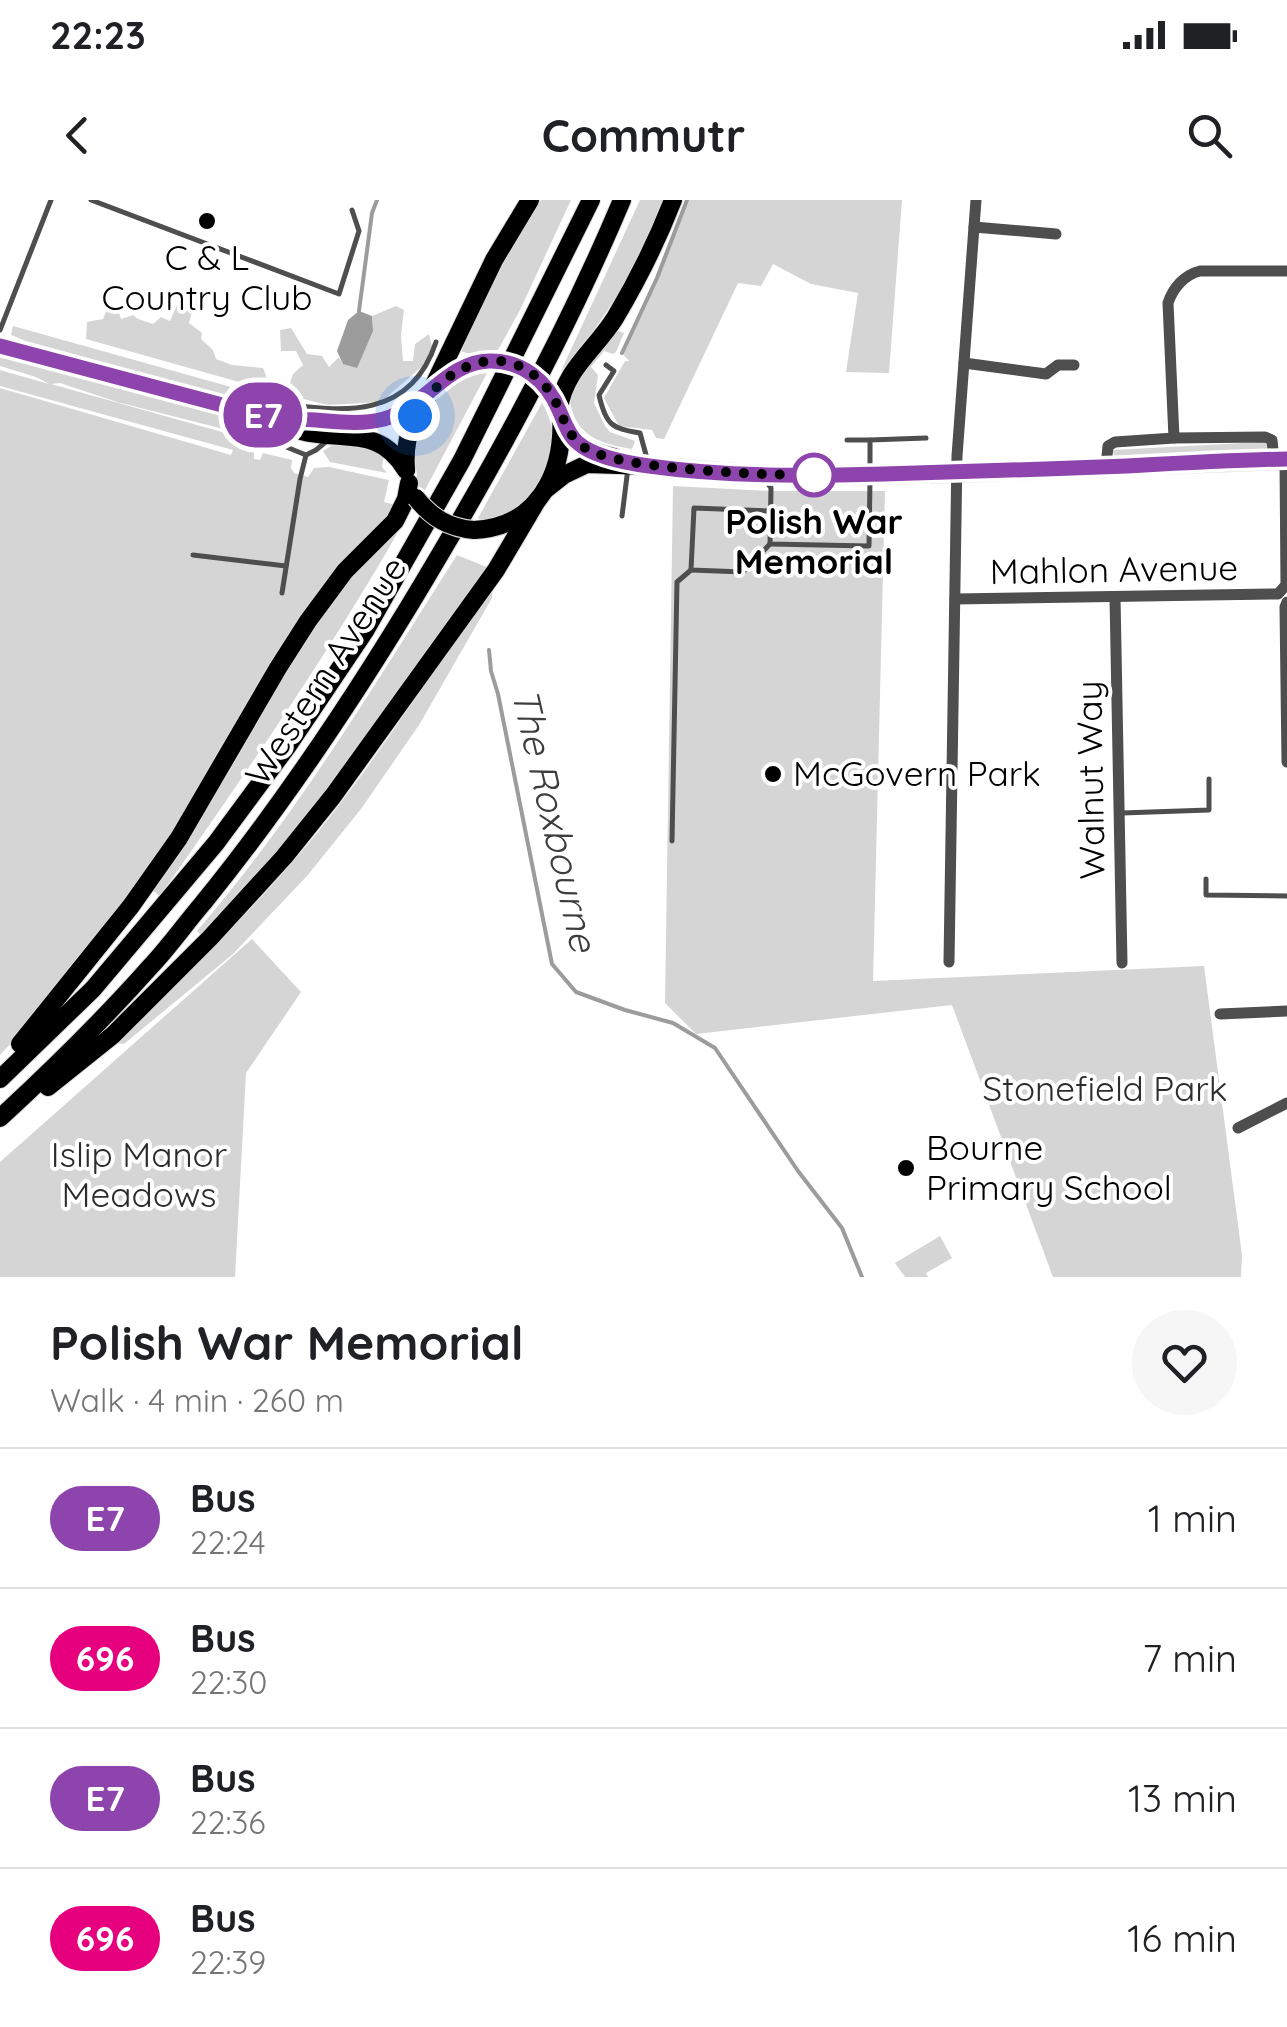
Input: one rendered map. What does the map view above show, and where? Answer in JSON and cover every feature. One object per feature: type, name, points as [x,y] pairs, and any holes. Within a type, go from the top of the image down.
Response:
[{"type":"main road","points":[[0,1067],[60,997],[180,838],[278,668],[344,571],[395,521],[410,484],[405,457],[409,430],[494,260],[530,200]]},
{"type":"main road","name":"Western Avenue","points":[[0,1078],[93,989],[205,856],[286,747],[365,630],[462,460],[591,200]]},
{"type":"main road","name":"Western Avenue","points":[[0,1122],[152,966],[309,762],[386,647],[485,478],[551,353],[622,200]]},
{"type":"main road","points":[[0,1122],[113,1036],[210,938],[333,796],[496,570],[542,495],[562,444],[557,405],[565,383],[612,323],[660,233],[673,200]]},
{"type":"main road","points":[[0,346],[273,418],[298,430],[379,442],[394,454],[435,518],[461,529],[484,530],[505,523],[564,475],[588,464],[761,475],[870,475],[1282,460]]},
{"type":"main road","points":[[273,418],[362,423],[385,418],[410,409],[447,377],[490,361],[515,365],[543,384],[571,436],[580,445],[649,466]]},
{"type":"street","points":[[949,962],[957,474],[976,200]]},
{"type":"street","points":[[974,227],[1056,234]]},
{"type":"street","points":[[1174,438],[1168,303],[1172,292],[1190,274],[1200,272],[1287,271]]},
{"type":"street","points":[[964,364],[1046,374],[1058,364],[1074,365]]},
{"type":"street","points":[[1106,467],[1108,446],[1115,442],[1174,438],[1272,440],[1282,460],[1287,762]]},
{"type":"street","name":"Walnut Way","points":[[1115,597],[1122,963]]},
{"type":"street","name":"Mahlon Avenue","points":[[955,599],[1283,599]]},
{"type":"street","points":[[1220,1014],[1287,1011]]},
{"type":"street","points":[[1238,1128],[1287,1104]]},
{"type":"lane","points":[[0,330],[51,200]]},
{"type":"lane","points":[[91,200],[339,294],[360,232],[352,210]]},
{"type":"lane","points":[[334,435],[306,455],[274,442],[273,418],[279,402],[339,410],[382,404],[399,395],[417,376],[436,342]]},
{"type":"lane","points":[[606,365],[614,371],[599,396],[601,404],[614,428],[640,432],[649,466]]},
{"type":"lane","points":[[847,440],[926,438]]},
{"type":"lane","points":[[770,544],[869,546],[870,440]]},
{"type":"lane","points":[[282,593],[306,455]]},
{"type":"lane","points":[[622,516],[628,465]]},
{"type":"lane","points":[[672,841],[677,582],[691,570],[743,572],[770,544],[772,488],[761,475]]},
{"type":"lane","points":[[691,570],[694,508],[771,511]]},
{"type":"lane","points":[[192,555],[286,566]]},
{"type":"lane","points":[[1119,813],[1208,810],[1209,779]]},
{"type":"lane","points":[[1206,880],[1206,895],[1287,896]]},
{"type":"green space","points":[[541,200],[571,200],[520,310],[498,350],[462,352],[494,275]]},
{"type":"green space","points":[[640,200],[665,200],[620,290],[561,371]]},
{"type":"green space","points":[[687,200],[902,200],[889,373],[846,372],[858,293],[811,284],[773,264],[761,286],[738,283],[664,439],[656,438],[652,430],[619,426],[604,398],[625,361],[629,361],[622,353]]},
{"type":"green space","points":[[182,294],[206,295],[206,311],[192,312],[189,323],[202,333],[201,339],[216,359],[263,368],[270,386],[290,383],[303,365],[296,351],[281,351],[280,330],[291,328],[307,354],[322,356],[329,367],[339,357],[343,364],[373,331],[372,316],[396,306],[404,310],[403,361],[413,361],[415,344],[429,334],[434,356],[381,402],[328,405],[86,339],[87,322],[103,319],[106,312],[118,309],[121,319],[133,315],[153,324],[161,317],[170,321]]},
{"type":"green space","points":[[13,326],[274,399],[269,408],[26,341],[11,335]]},
{"type":"green space","points":[[616,330],[624,333],[616,352],[604,351],[591,367],[598,375],[594,403],[610,432],[635,441],[632,449],[589,435],[577,422],[571,404],[575,383]]},
{"type":"green space","points":[[0,351],[251,421],[258,425],[255,437],[117,402],[60,383],[51,384],[254,441],[254,459],[260,460],[263,453],[292,460],[294,473],[308,477],[314,468],[329,467],[389,480],[384,502],[395,505],[120,911],[46,1006],[0,1055],[0,388],[231,455],[233,450],[0,386],[0,370],[49,384],[0,366]]},
{"type":"green space","points":[[487,373],[425,490],[418,486],[415,451],[426,415],[452,387]]},
{"type":"green space","points":[[542,403],[553,441],[547,470],[536,491],[508,513],[484,521],[478,518]]},
{"type":"green space","points":[[1263,442],[1269,445],[1266,453],[1115,457],[1112,450]]},
{"type":"green space","points":[[336,443],[360,443],[384,455],[382,467],[387,473],[330,462],[323,451]]},
{"type":"green space","name":"Stonefield Park","points":[[673,486],[885,491],[873,981],[1204,966],[1242,1255],[1241,1277],[1053,1277],[952,1005],[696,1034],[665,1003]]},
{"type":"green space","points":[[402,525],[315,667],[160,896],[152,890],[226,777],[296,655],[370,555]]},
{"type":"green space","points":[[457,555],[489,568],[338,781],[202,936],[197,931],[302,795]]},
{"type":"green space","points":[[493,584],[492,598],[419,725],[361,809],[307,876],[233,954],[124,1044],[115,1043],[231,929],[324,825]]},
{"type":"green space","name":"Islip Manor Meadows","points":[[252,939],[301,992],[246,1073],[235,1277],[0,1277],[0,1162]]},
{"type":"green space","points":[[940,1236],[952,1258],[926,1273],[928,1277],[905,1277],[895,1263]]},
{"type":"shaded area","points":[[359,311],[372,316],[373,331],[357,368],[343,364],[337,351],[348,320]]},
{"type":"waterway","points":[[359,311],[377,200]]},
{"type":"waterway","name":"The Roxbourne","points":[[622,353],[687,200]]},
{"type":"waterway","name":"The Roxbourne","points":[[489,650],[552,964],[576,992],[673,1023],[715,1048],[798,1171],[842,1228],[862,1277]]},
{"type":"bus line","name":"E7","points":[[0,346],[279,420],[301,417],[362,423],[410,409],[447,377],[469,366],[500,362],[523,369],[543,384],[571,436],[580,445],[649,466],[733,474],[957,474],[1287,459]]},
{"type":"place","name":"C & L Country Club","points":[[207,221]]},
{"type":"place","name":"Polish War Memorial","points":[[814,475]]},
{"type":"place","name":"McGovern Park","points":[[773,774]]},
{"type":"place","name":"Bourne Primary School","points":[[906,1168]]},
{"type":"route","points":[[415,416],[427,395],[447,377],[469,366],[500,362],[523,369],[543,384],[571,436],[597,453],[649,466],[733,474],[814,475]]}]
